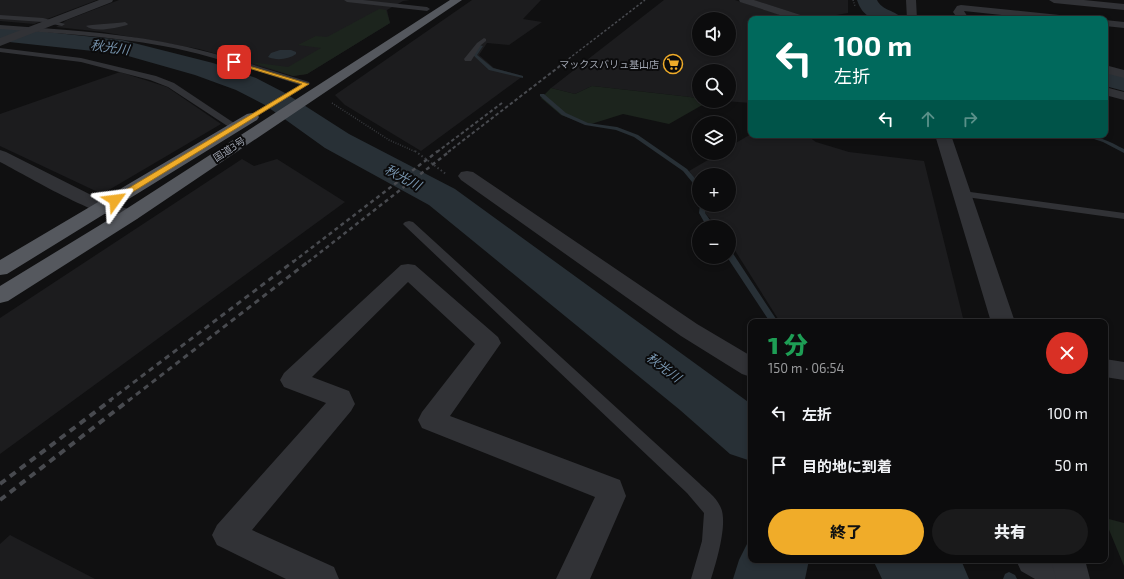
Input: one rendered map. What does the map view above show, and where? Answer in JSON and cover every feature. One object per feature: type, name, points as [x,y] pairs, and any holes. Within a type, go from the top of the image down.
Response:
[{"type":"highway","points":[[346,59],[441,0]]},
{"type":"highway","name":"国道3号","points":[[0,269],[102,208],[243,128],[457,0]]},
{"type":"highway","name":"国道3号","points":[[281,99],[310,88]]},
{"type":"highway","name":"国道3号","points":[[0,296],[130,215],[243,128],[261,112]]},
{"type":"street","points":[[0,42],[108,0]]},
{"type":"street","points":[[744,0],[794,16]]},
{"type":"street","points":[[911,0],[912,16]]},
{"type":"street","points":[[1054,0],[1124,7]]},
{"type":"street","points":[[1018,5],[1031,16]]},
{"type":"street","points":[[961,16],[958,12],[961,8],[1024,16]]},
{"type":"street","points":[[1108,70],[1124,74]]},
{"type":"street","points":[[1108,91],[1124,96]]},
{"type":"street","points":[[944,138],[1002,319]]},
{"type":"street","points":[[0,155],[102,208],[130,215]]},
{"type":"street","points":[[467,176],[688,330],[748,366]]},
{"type":"street","points":[[322,579],[228,535],[342,404],[340,398],[293,380],[408,270],[489,343],[432,420],[609,489],[611,496],[579,577]]},
{"type":"street","points":[[1108,368],[1124,371]]},
{"type":"street","points":[[1038,563],[1067,579]]},
{"type":"street","points":[[1069,563],[1073,579]]},
{"type":"lane","points":[[347,0],[427,9]]},
{"type":"lane","points":[[0,17],[43,20],[59,24],[101,27],[125,24]]},
{"type":"lane","points":[[0,27],[100,35],[162,44],[205,54],[310,88]]},
{"type":"lane","points":[[468,59],[479,44],[484,40]]},
{"type":"lane","points":[[0,50],[81,60],[153,78],[171,85],[243,128]]},
{"type":"lane","points":[[963,194],[1124,216]]},
{"type":"lane","points":[[409,224],[693,488],[713,510],[712,542],[701,579]]},
{"type":"path","points":[[310,88],[350,116],[389,140],[412,150],[454,180],[467,176]]},
{"type":"shaded area","points":[[0,0],[97,0],[34,24],[0,21]]},
{"type":"shaded area","points":[[119,0],[410,0],[403,1],[387,10],[390,23],[307,74],[293,76],[199,49],[103,32],[56,27],[67,20]]},
{"type":"shaded area","points":[[472,0],[541,0],[523,19],[542,22],[509,45],[487,43],[479,55],[494,68],[523,76],[421,151],[345,105],[335,95]]},
{"type":"shaded area","points":[[664,0],[735,0],[784,16],[748,16],[748,103],[736,102],[736,64],[692,64],[692,97],[592,86],[575,94],[551,88]]},
{"type":"shaded area","points":[[753,0],[848,0],[848,13],[830,16],[804,16]]},
{"type":"shaded area","points":[[379,9],[386,10],[390,23],[307,74],[293,76],[250,62],[288,67],[321,48],[298,45],[316,36],[327,37]]},
{"type":"shaded area","points":[[280,50],[291,50],[296,52],[296,54],[283,59],[268,57],[271,53]]},
{"type":"shaded area","points":[[120,72],[167,87],[221,124],[102,194],[0,146],[0,114]]},
{"type":"shaded area","points":[[592,86],[692,97],[692,108],[697,108],[669,124],[623,114],[588,125],[561,115],[541,98],[551,88],[575,94]]},
{"type":"shaded area","points":[[748,136],[748,138],[810,138],[816,142],[849,152],[924,161],[963,319],[778,319],[736,252],[736,220],[712,220],[705,213],[736,212],[736,168],[694,168],[708,160],[736,160],[736,143]]},
{"type":"shaded area","points":[[242,159],[254,166],[277,159],[345,202],[0,454],[0,318]]},
{"type":"shaded area","points":[[1108,519],[1124,523],[1124,566],[1108,527]]},
{"type":"shaded area","points":[[10,535],[95,579],[0,579],[0,544]]},
{"type":"waterway","points":[[867,0],[868,4],[873,10],[884,16]]},
{"type":"waterway","name":"秋光川","points":[[0,34],[122,47],[204,69],[246,84],[275,99],[337,141],[442,197],[700,395],[748,435]]},
{"type":"waterway","points":[[481,46],[475,55],[491,69],[521,77]]},
{"type":"waterway","points":[[1108,79],[1124,83]]},
{"type":"waterway","points":[[542,95],[564,114],[587,124],[617,129],[636,136],[685,170],[692,178]]},
{"type":"waterway","points":[[1095,138],[1105,141],[1124,151]]},
{"type":"waterway","points":[[702,212],[706,220]]},
{"type":"waterway","points":[[736,264],[772,319]]},
{"type":"waterway","points":[[769,579],[773,563]]},
{"type":"waterway","name":"秋光川","points":[[912,563],[933,579]]},
{"type":"railway","points":[[558,67],[645,0]]},
{"type":"railway","points":[[448,152],[560,66]]},
{"type":"railway","points":[[437,152],[502,103]]},
{"type":"railway","points":[[293,262],[438,151]]},
{"type":"railway","points":[[308,262],[450,151]]},
{"type":"railway","points":[[109,401],[294,261]]},
{"type":"railway","points":[[128,401],[309,261]]},
{"type":"railway","points":[[0,484],[111,400]]},
{"type":"railway","points":[[0,500],[129,400]]},
{"type":"place","name":"マックスバリュ基山店","points":[[673,64]]},
{"type":"route","points":[[115,200],[306,84],[234,62]]}]
